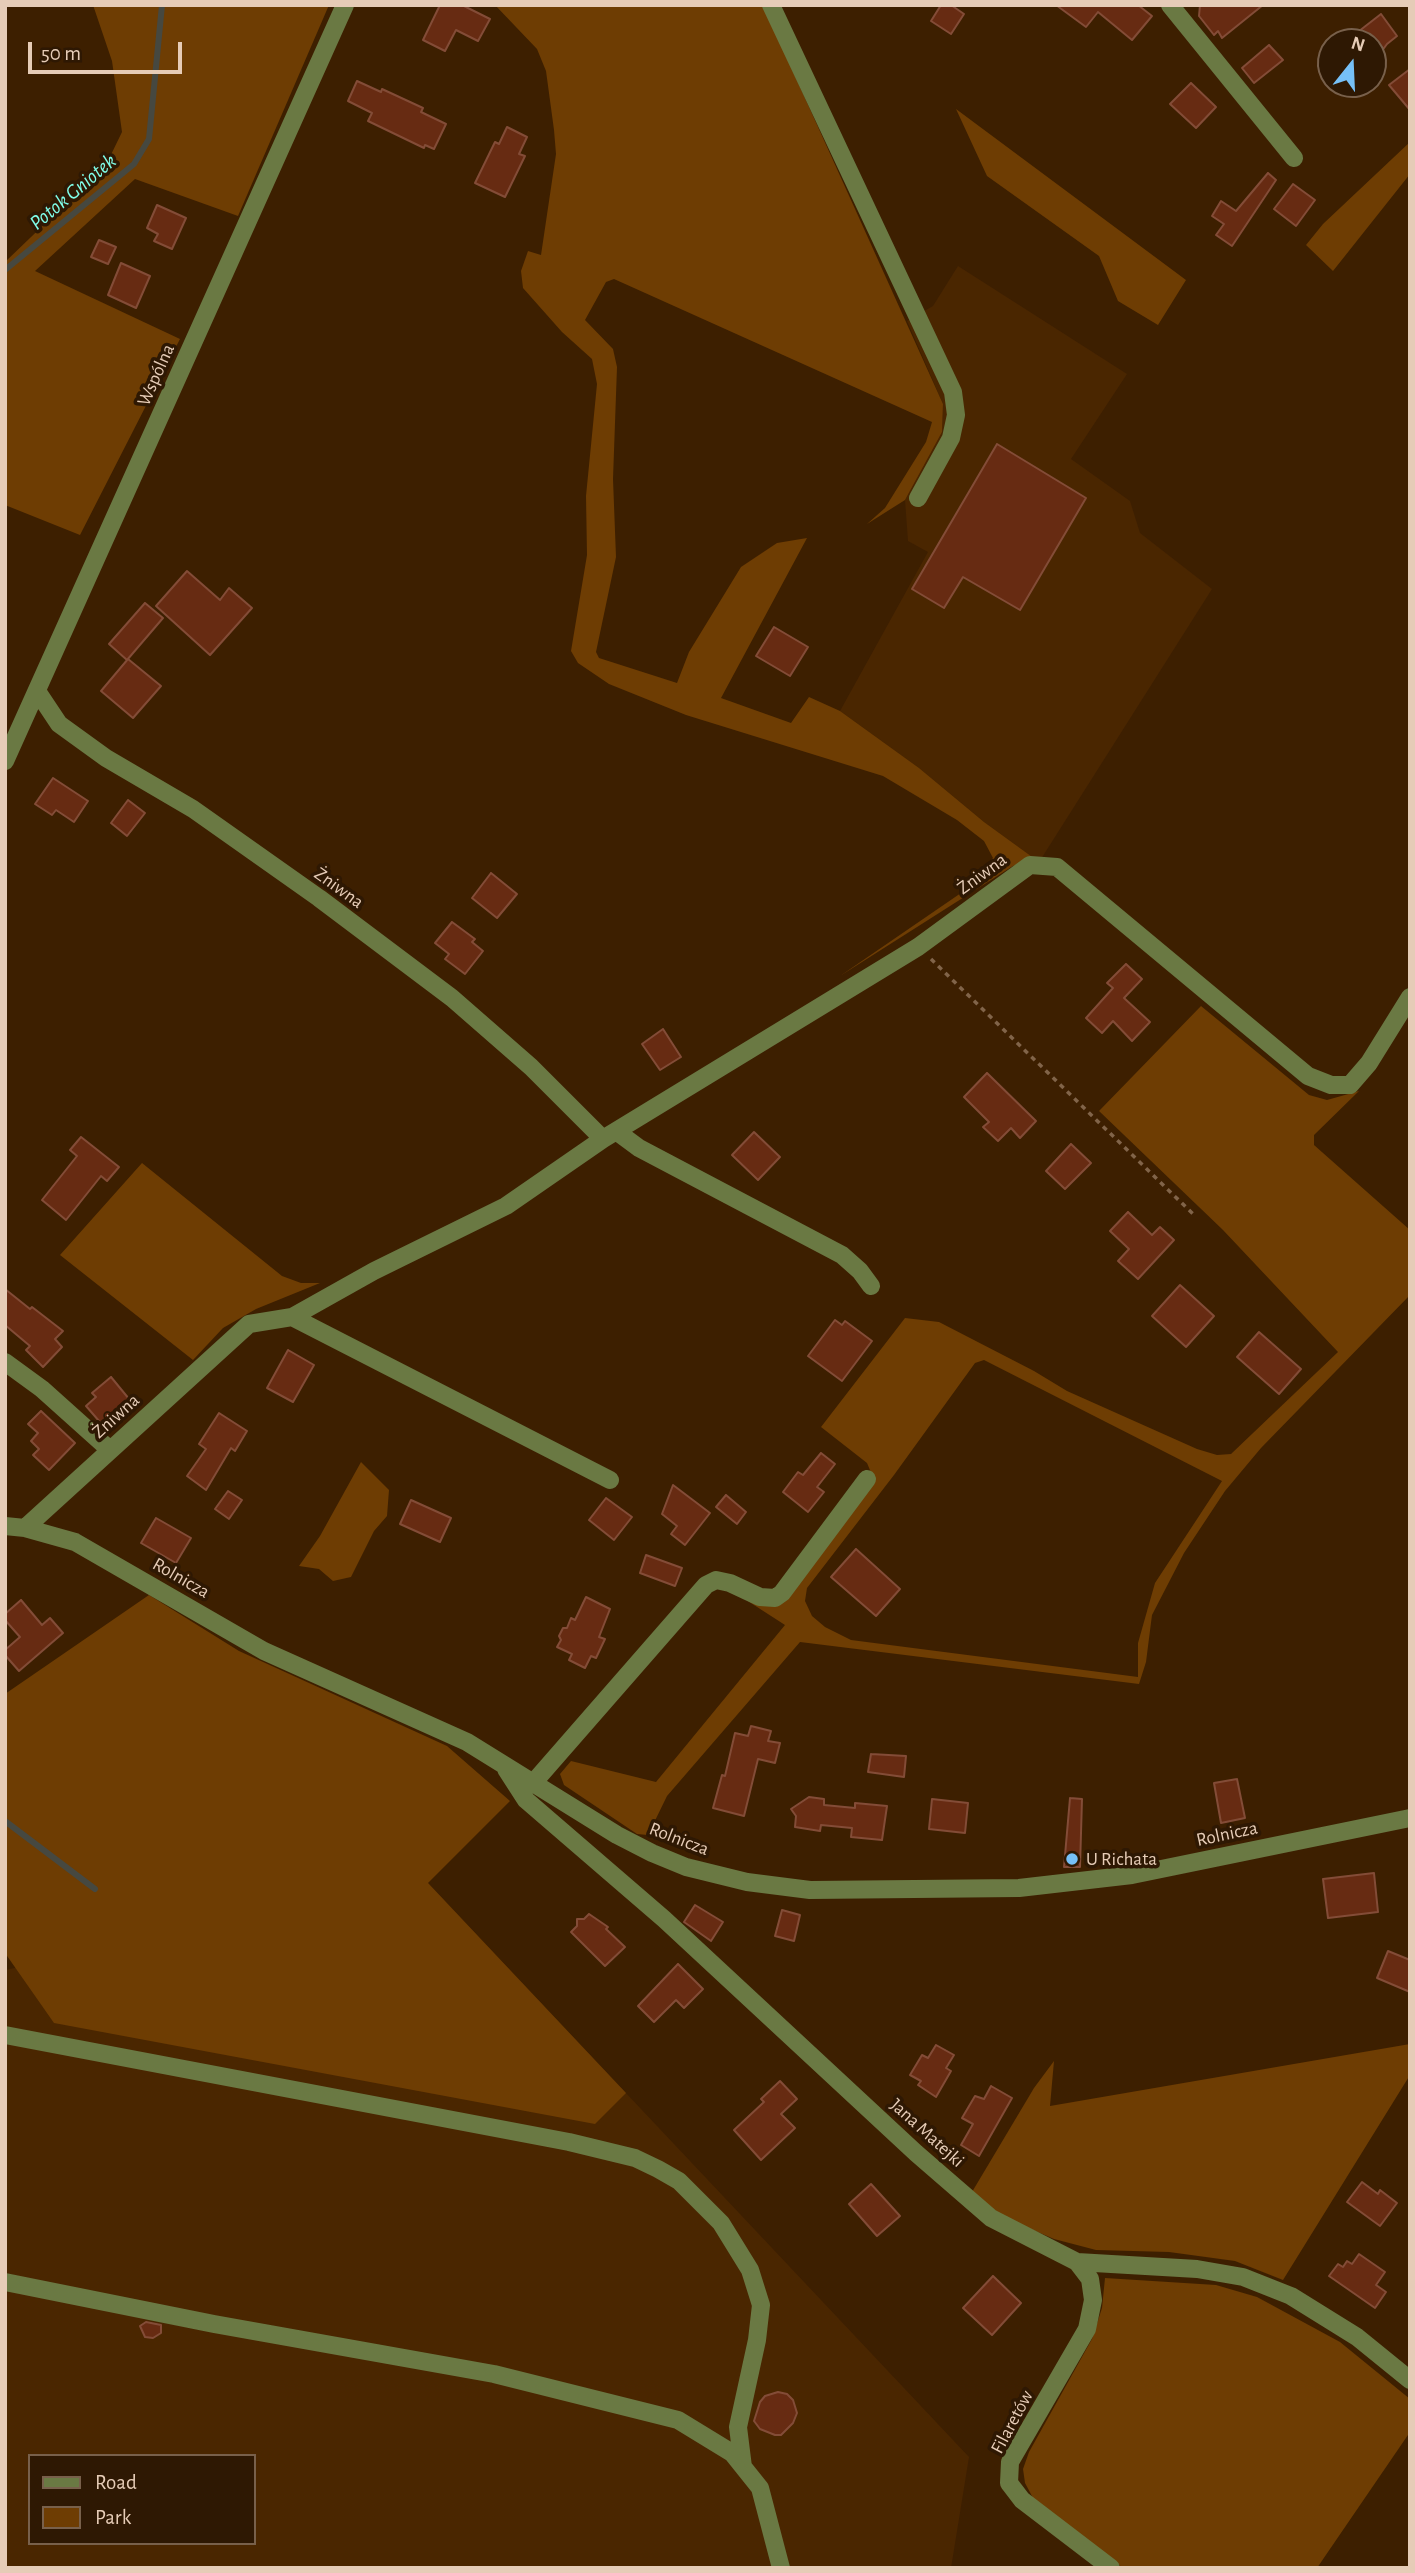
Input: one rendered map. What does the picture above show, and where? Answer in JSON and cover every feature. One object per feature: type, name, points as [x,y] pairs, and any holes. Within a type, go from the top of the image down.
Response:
[{"type":"street","name":"Wspólna","points":[[5,761],[345,5]]},
{"type":"street","points":[[771,5],[953,392],[956,415],[951,438],[918,498]]},
{"type":"street","points":[[1170,5],[1294,158]]},
{"type":"street","name":"Żniwna","points":[[37,691],[59,724],[106,758],[193,809],[319,898],[452,998],[610,1135]]},
{"type":"street","name":"Żniwna","points":[[25,1528],[249,1324],[292,1317],[374,1272],[506,1206],[610,1135],[918,947],[1030,865],[1057,867],[1308,1076],[1331,1085],[1350,1085],[1369,1063],[1410,997]]},
{"type":"street","points":[[610,1135],[842,1255],[860,1271],[871,1286]]},
{"type":"street","points":[[292,1317],[610,1480]]},
{"type":"street","points":[[5,1362],[42,1389],[110,1450]]},
{"type":"street","points":[[534,1782],[706,1585],[716,1580],[730,1583],[760,1597],[775,1598],[782,1593],[867,1479]]},
{"type":"street","name":"Rolnicza","points":[[5,1526],[25,1528],[75,1542],[264,1651],[467,1742],[617,1835],[652,1853],[685,1867],[747,1882],[810,1890],[1019,1888],[1132,1875],[1410,1818]]},
{"type":"street","name":"Jana Matejki","points":[[502,1763],[526,1800],[664,1919],[916,2153],[991,2218],[1077,2262],[1197,2269],[1243,2277],[1291,2296],[1357,2337],[1410,2381]]},
{"type":"street","points":[[5,2035],[569,2141],[635,2158],[659,2169],[679,2181],[721,2223],[750,2270],[761,2305],[757,2340],[738,2427],[743,2467]]},
{"type":"street","name":"Filaretów","points":[[1077,2262],[1090,2279],[1093,2300],[1087,2329],[1010,2462],[1009,2483],[1021,2500],[1111,2568]]},
{"type":"street","points":[[5,2282],[214,2324],[494,2374],[678,2420],[732,2453],[760,2488],[781,2568]]},
{"type":"path","points":[[918,947],[1193,1214]]},
{"type":"shaded area","points":[[958,266],[1127,374],[1071,459],[1130,501],[1140,533],[1212,589],[1041,859],[1035,859],[984,822],[919,768],[840,711],[928,552],[908,541],[905,500],[942,432],[943,404],[907,321],[933,306]]},
{"type":"shaded area","points":[[428,1883],[969,2457],[951,2568],[5,2568],[5,1970]]},
{"type":"green space","points":[[93,5],[329,5],[238,216],[135,179],[35,271],[180,339],[80,535],[5,505],[5,262],[106,165],[122,132],[112,61]]},
{"type":"green space","points":[[495,5],[763,5],[943,404],[942,432],[905,500],[867,524],[885,508],[926,442],[932,422],[614,279],[606,282],[585,320],[613,349],[617,367],[613,479],[616,557],[596,652],[599,658],[677,683],[689,652],[741,567],[777,543],[807,538],[721,698],[791,723],[809,697],[840,711],[919,768],[984,822],[1035,859],[1013,866],[840,976],[961,893],[993,858],[984,841],[957,820],[883,776],[686,715],[609,684],[578,663],[571,651],[587,555],[586,496],[597,384],[592,359],[562,332],[523,288],[521,271],[528,251],[541,255],[556,154],[554,130],[546,71],[537,49]]},
{"type":"green space","points":[[956,109],[1186,280],[1158,325],[1118,301],[1099,256],[987,176]]},
{"type":"green space","points":[[1410,142],[1410,174],[1333,271],[1306,245],[1323,224]]},
{"type":"green space","points":[[1201,1006],[1309,1095],[1327,1100],[1359,1091],[1314,1135],[1314,1145],[1410,1230],[1410,1295],[1261,1448],[1225,1491],[1184,1553],[1152,1615],[1146,1662],[1139,1684],[800,1642],[667,1796],[648,1835],[637,1834],[564,1785],[560,1774],[571,1761],[656,1782],[785,1625],[740,1596],[770,1605],[875,1482],[867,1463],[821,1427],[905,1318],[939,1322],[1067,1391],[1197,1449],[1217,1455],[1231,1454],[1338,1352],[1223,1230],[1099,1111]],"holes":[[[984,1360],[1222,1481],[1155,1583],[1138,1643],[1138,1677],[851,1640],[825,1627],[812,1616],[805,1601],[807,1588],[894,1475],[975,1363]]]},
{"type":"green space","points":[[142,1163],[282,1276],[301,1283],[320,1283],[256,1309],[223,1328],[193,1360],[60,1255]]},
{"type":"green space","points":[[361,1462],[389,1490],[387,1516],[374,1531],[351,1577],[333,1581],[319,1569],[299,1566],[320,1536]]},
{"type":"green space","points":[[149,1595],[239,1651],[447,1746],[510,1801],[428,1883],[626,2093],[595,2124],[54,2023],[5,1953],[5,1694]]},
{"type":"green space","points":[[1410,2044],[1410,2075],[1283,2280],[1235,2261],[1169,2252],[1096,2250],[1054,2239],[1003,2217],[972,2192],[1034,2088],[1054,2061],[1050,2106]]},
{"type":"green space","points":[[1105,2278],[1216,2285],[1257,2297],[1340,2342],[1410,2399],[1410,2432],[1317,2568],[1123,2568],[1033,2498],[1025,2483],[1023,2469],[1029,2452],[1092,2339],[1102,2308]]},
{"type":"building","points":[[440,5],[462,5],[490,19],[478,41],[456,30],[445,51],[423,40]]},
{"type":"building","points":[[941,5],[951,5],[964,14],[951,34],[931,21]]},
{"type":"building","points":[[1056,5],[1138,5],[1152,16],[1132,40],[1098,12],[1086,27]]},
{"type":"building","points":[[1200,5],[1263,5],[1222,38],[1218,31],[1214,35],[1199,16]]},
{"type":"building","points":[[1381,14],[1397,36],[1387,44],[1387,28],[1363,28]]},
{"type":"building","points":[[1269,45],[1283,60],[1254,83],[1242,68]]},
{"type":"building","points":[[1410,69],[1410,110],[1389,85]]},
{"type":"building","points":[[357,81],[423,108],[421,112],[446,124],[434,149],[425,145],[424,148],[368,121],[372,113],[348,101]]},
{"type":"building","points":[[1191,83],[1216,107],[1196,128],[1170,104]]},
{"type":"building","points":[[507,127],[527,137],[519,154],[525,156],[505,197],[475,183],[495,142],[499,144]]},
{"type":"building","points":[[1268,173],[1276,180],[1232,246],[1216,235],[1224,224],[1212,216],[1221,201],[1236,211]]},
{"type":"building","points":[[1293,184],[1315,200],[1296,226],[1274,209]]},
{"type":"building","points":[[157,205],[186,218],[172,249],[154,241],[158,234],[147,228]]},
{"type":"building","points":[[99,240],[116,247],[108,264],[91,257]]},
{"type":"building","points":[[121,263],[150,276],[136,308],[108,295]]},
{"type":"building","points":[[997,444],[1086,498],[1020,610],[963,577],[944,608],[912,589]]},
{"type":"building","points":[[187,571],[220,600],[229,588],[252,608],[210,655],[156,606]]},
{"type":"building","points":[[145,603],[163,618],[127,660],[109,644]]},
{"type":"building","points":[[774,627],[808,647],[790,676],[756,656]]},
{"type":"building","points":[[128,659],[161,686],[133,718],[101,691]]},
{"type":"building","points":[[53,778],[88,801],[74,822],[56,810],[52,815],[35,804]]},
{"type":"building","points":[[128,800],[145,813],[127,836],[111,823]]},
{"type":"building","points":[[491,873],[517,894],[497,918],[472,898]]},
{"type":"building","points":[[452,922],[475,939],[472,942],[483,951],[465,974],[445,959],[449,954],[435,943]]},
{"type":"building","points":[[1126,964],[1142,979],[1124,998],[1150,1022],[1132,1041],[1113,1021],[1102,1033],[1086,1018],[1113,988],[1107,983]]},
{"type":"building","points":[[663,1029],[681,1057],[660,1070],[642,1044]]},
{"type":"building","points":[[987,1073],[1036,1121],[1020,1138],[1011,1128],[998,1141],[983,1127],[989,1122],[964,1097]]},
{"type":"building","points":[[754,1132],[780,1157],[758,1180],[732,1155]]},
{"type":"building","points":[[81,1137],[119,1167],[107,1181],[101,1176],[66,1220],[42,1200],[77,1156],[70,1150]]},
{"type":"building","points":[[1071,1144],[1091,1163],[1065,1189],[1046,1171]]},
{"type":"building","points":[[1128,1212],[1152,1235],[1160,1227],[1174,1240],[1138,1279],[1118,1261],[1129,1249],[1110,1231]]},
{"type":"building","points":[[1180,1285],[1214,1316],[1186,1347],[1152,1316]]},
{"type":"building","points":[[5,1289],[63,1331],[55,1339],[62,1347],[43,1367],[26,1350],[30,1346],[5,1325]]},
{"type":"building","points":[[835,1320],[842,1325],[845,1321],[872,1341],[842,1381],[808,1356]]},
{"type":"building","points":[[1259,1332],[1301,1369],[1279,1394],[1237,1357]]},
{"type":"building","points":[[288,1350],[314,1365],[293,1402],[267,1388]]},
{"type":"building","points":[[111,1377],[134,1405],[106,1429],[86,1406],[96,1397],[92,1393]]},
{"type":"building","points":[[41,1411],[75,1443],[49,1470],[33,1455],[39,1449],[31,1441],[38,1433],[28,1424]]},
{"type":"building","points":[[219,1413],[247,1431],[235,1451],[231,1448],[206,1490],[187,1476],[206,1449],[199,1444]]},
{"type":"building","points":[[821,1453],[835,1464],[817,1487],[824,1492],[808,1512],[783,1492],[798,1472],[803,1475]]},
{"type":"building","points":[[673,1485],[710,1513],[685,1545],[671,1534],[677,1526],[662,1514]]},
{"type":"building","points":[[228,1491],[242,1500],[229,1519],[215,1509]]},
{"type":"building","points":[[726,1495],[746,1512],[737,1524],[716,1507]]},
{"type":"building","points":[[606,1498],[632,1517],[614,1540],[589,1520]]},
{"type":"building","points":[[411,1500],[451,1518],[440,1542],[400,1524]]},
{"type":"building","points":[[156,1518],[191,1538],[176,1563],[141,1543]]},
{"type":"building","points":[[856,1549],[900,1589],[876,1616],[831,1577]]},
{"type":"building","points":[[646,1555],[682,1568],[675,1586],[640,1573]]},
{"type":"building","points":[[586,1597],[610,1609],[599,1637],[605,1639],[596,1658],[591,1656],[585,1668],[569,1660],[572,1654],[557,1647],[563,1628],[567,1628],[571,1618],[575,1620]]},
{"type":"building","points":[[21,1600],[42,1625],[50,1618],[63,1633],[19,1671],[5,1655],[5,1650],[20,1637],[5,1620],[5,1614]]},
{"type":"building","points":[[751,1726],[771,1731],[768,1741],[780,1743],[775,1763],[758,1759],[744,1816],[713,1808],[722,1775],[725,1776],[735,1733],[748,1736]]},
{"type":"building","points":[[871,1754],[906,1756],[904,1777],[868,1772]]},
{"type":"building","points":[[1237,1779],[1245,1818],[1221,1823],[1214,1783]]},
{"type":"building","points":[[809,1797],[824,1799],[824,1805],[855,1808],[855,1803],[887,1806],[882,1840],[851,1837],[852,1828],[821,1825],[820,1831],[795,1827],[796,1816],[791,1809]]},
{"type":"building","points":[[1070,1798],[1082,1799],[1080,1867],[1064,1867]]},
{"type":"building","points":[[932,1799],[968,1803],[965,1833],[929,1829]]},
{"type":"building","points":[[1374,1873],[1378,1912],[1328,1918],[1323,1879]]},
{"type":"building","points":[[695,1905],[723,1922],[711,1941],[684,1922]]},
{"type":"building","points":[[782,1910],[800,1915],[794,1941],[775,1936]]},
{"type":"building","points":[[589,1914],[608,1927],[606,1929],[625,1947],[605,1966],[571,1932],[577,1926],[577,1919],[584,1919]]},
{"type":"building","points":[[1388,1951],[1410,1960],[1410,1992],[1377,1978]]},
{"type":"building","points":[[678,1964],[703,1989],[684,2008],[676,2000],[654,2022],[638,2006]]},
{"type":"building","points":[[936,2045],[954,2055],[946,2068],[951,2071],[936,2097],[918,2085],[921,2081],[910,2075],[922,2055],[928,2058]]},
{"type":"building","points":[[780,2081],[797,2099],[781,2114],[795,2128],[761,2160],[734,2130],[764,2102],[761,2099]]},
{"type":"building","points":[[991,2086],[1012,2098],[979,2156],[961,2145],[973,2124],[962,2118],[975,2096],[984,2099]]},
{"type":"building","points":[[1362,2182],[1378,2194],[1380,2190],[1397,2203],[1380,2226],[1347,2202]]},
{"type":"building","points":[[871,2184],[900,2216],[877,2236],[849,2204]]},
{"type":"building","points":[[1359,2254],[1385,2272],[1376,2285],[1386,2292],[1375,2308],[1329,2276],[1338,2264],[1343,2267],[1347,2261],[1352,2264]]},
{"type":"building","points":[[993,2276],[1021,2303],[992,2335],[963,2308]]},
{"type":"building","points":[[146,2322],[161,2325],[161,2333],[153,2338],[145,2337],[140,2326]]},
{"type":"building","points":[[778,2392],[787,2394],[793,2400],[797,2413],[793,2423],[781,2435],[775,2435],[760,2429],[754,2421],[760,2402],[765,2396]]},
{"type":"waterway","name":"Potok Gniotek","points":[[5,270],[134,164],[149,139],[162,5]]},
{"type":"waterway","name":"Potok Gniotek","points":[[5,1821],[95,1889]]},
{"type":"place","name":"U Richata","points":[[1072,1859]]}]
